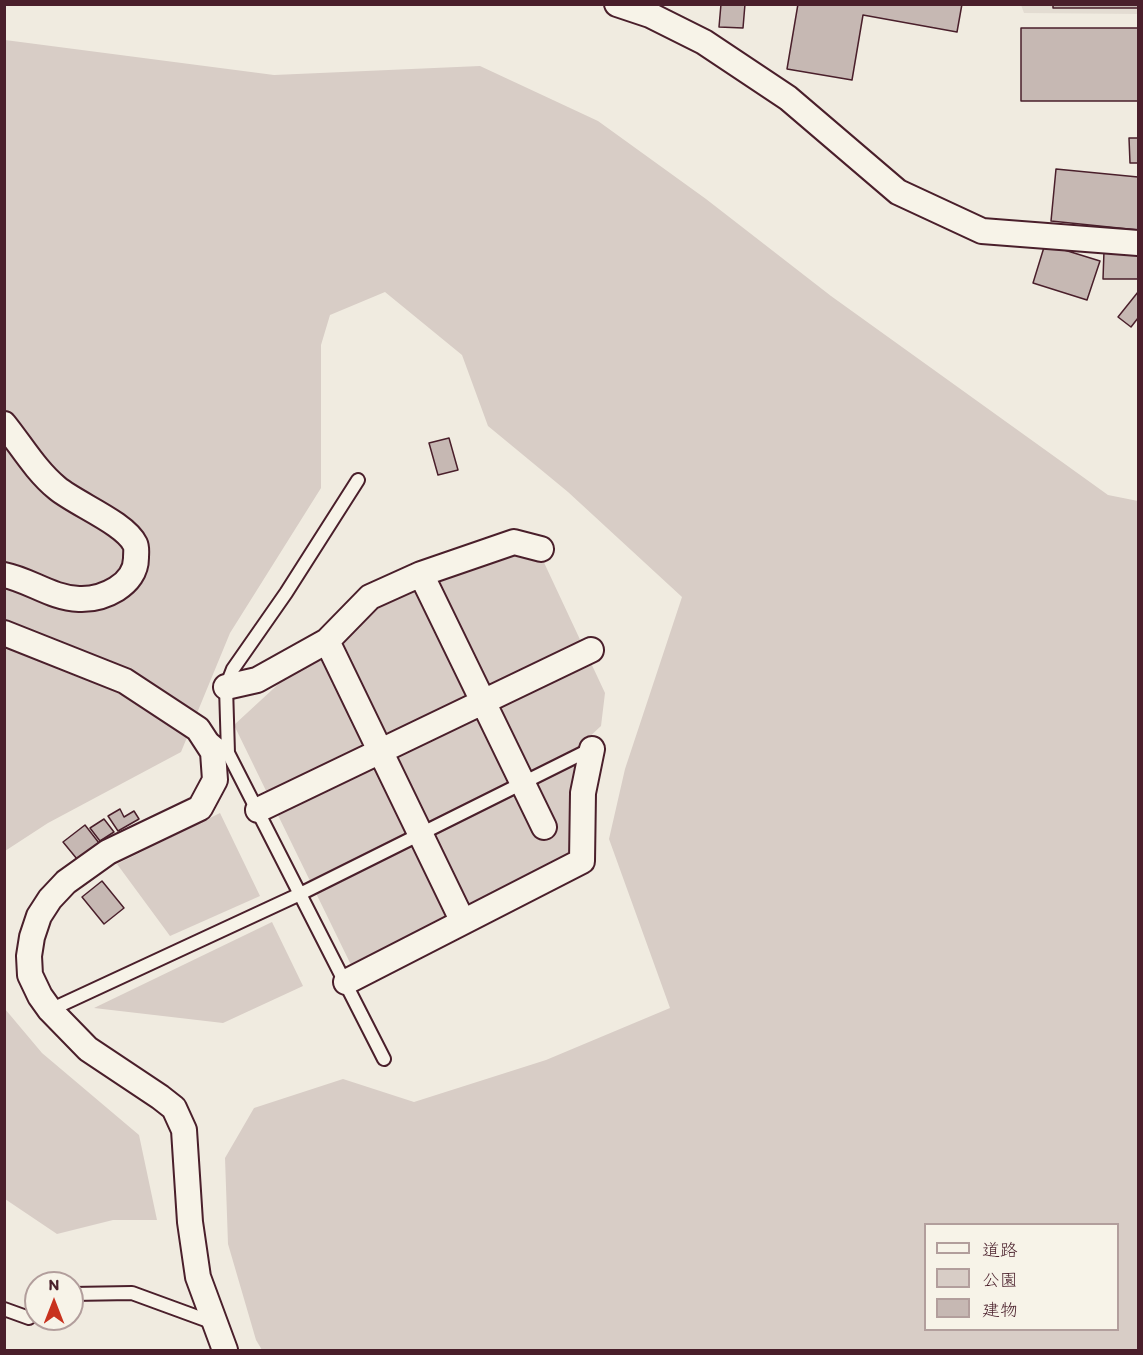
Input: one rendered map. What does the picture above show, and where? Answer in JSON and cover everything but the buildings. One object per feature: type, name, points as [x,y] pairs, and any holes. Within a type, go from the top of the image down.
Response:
[{"type":"street","points":[[617,4],[651,10],[704,42],[788,98],[898,192],[982,231],[1138,243]]},
{"type":"street","points":[[4,424],[57,488],[126,534],[136,545],[136,562],[130,577],[119,588],[100,596],[79,599],[49,593],[4,575]]},
{"type":"street","points":[[226,687],[257,680],[327,641],[370,597],[421,574],[514,542],[541,549]]},
{"type":"street","points":[[421,574],[544,827]]},
{"type":"street","points":[[4,633],[125,681],[198,729],[213,752],[215,780],[200,808],[108,852],[66,882],[50,899],[39,916],[29,956],[30,975],[50,1010],[88,1049],[174,1108],[184,1130],[190,1222],[198,1277],[225,1350]]},
{"type":"street","points":[[327,641],[463,922]]},
{"type":"street","points":[[258,810],[591,650]]},
{"type":"street","points":[[346,982],[582,861],[583,793],[592,749]]},
{"type":"lane","points":[[228,753],[226,687],[233,669],[286,593],[358,480]]},
{"type":"lane","points":[[198,729],[228,753],[384,1059]]},
{"type":"lane","points":[[50,1010],[300,894],[592,749]]},
{"type":"lane","points":[[84,1294],[132,1293],[215,1323]]},
{"type":"lane","points":[[4,1309],[24,1316]]},
{"type":"shaded area","points":[[1021,5],[1138,5],[1138,14],[1024,13]]},
{"type":"green space","points":[[5,40],[274,75],[480,66],[598,121],[706,199],[831,296],[1108,495],[1138,501],[1138,1350],[262,1350],[256,1340],[228,1244],[225,1158],[254,1108],[343,1079],[414,1102],[546,1060],[670,1008],[609,839],[625,769],[682,597],[568,492],[488,426],[462,355],[385,292],[330,315],[321,345],[321,488],[230,633],[181,752],[48,823],[5,851]]},
{"type":"green space","points":[[515,548],[540,554],[605,693],[601,726],[586,740],[572,859],[352,967],[234,725],[312,653],[372,602]]},
{"type":"green space","points":[[220,813],[260,896],[170,936],[117,864]]},
{"type":"green space","points":[[272,922],[303,986],[223,1023],[94,1008]]},
{"type":"green space","points":[[5,1009],[42,1053],[139,1135],[157,1220],[113,1220],[57,1234],[5,1199]]}]
